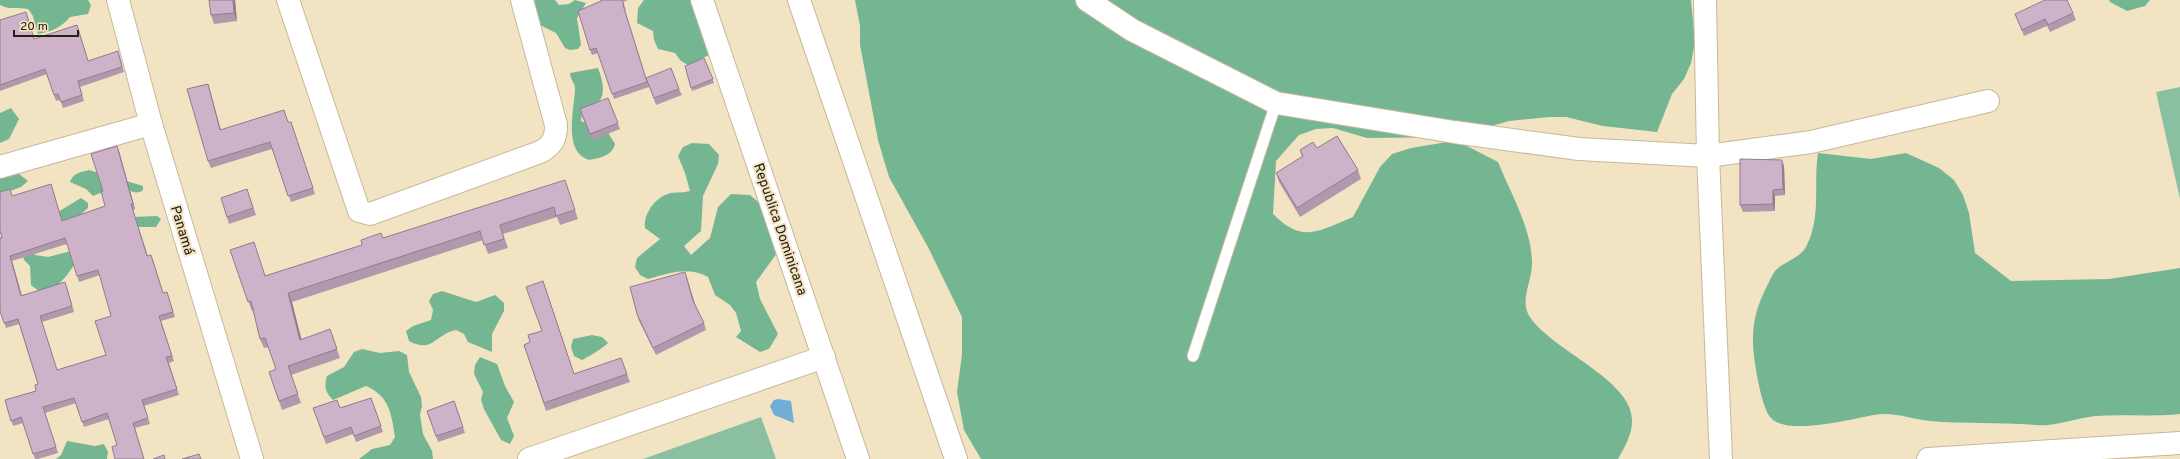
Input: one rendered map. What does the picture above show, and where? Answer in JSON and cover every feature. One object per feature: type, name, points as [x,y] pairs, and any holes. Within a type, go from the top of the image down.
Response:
[{"type":"street","name":"Panamá","points":[[118,0],[151,124],[252,459]]},
{"type":"street","points":[[288,0],[359,211],[370,214],[540,152],[553,142],[556,135],[556,125],[522,0]]},
{"type":"street","name":"Republica Dominicana","points":[[702,0],[858,459]]},
{"type":"street","points":[[799,0],[956,459]]},
{"type":"street","points":[[1087,0],[1132,30],[1276,103],[1454,132],[1579,149],[1708,156],[1811,142],[1988,101]]},
{"type":"street","points":[[1705,0],[1708,156],[1721,459]]},
{"type":"street","points":[[0,167],[151,124]]},
{"type":"street","points":[[529,459],[824,357]]},
{"type":"street","points":[[1928,459],[2180,443]]},
{"type":"lane","points":[[1193,356],[1276,103]]},
{"type":"green space","points":[[0,0],[88,0],[91,5],[88,14],[70,17],[56,28],[38,34],[33,16],[28,9],[3,7],[0,5]]},
{"type":"green space","points":[[521,0],[555,0],[559,5],[569,4],[575,0],[586,3],[577,18],[581,45],[578,49],[570,50],[565,48],[556,33],[536,23]]},
{"type":"green space","points":[[644,0],[694,0],[714,46],[709,55],[688,65],[681,61],[675,53],[658,49],[654,40],[653,31],[637,23],[638,8]]},
{"type":"green space","points":[[855,0],[1691,0],[1695,42],[1691,63],[1684,79],[1672,94],[1657,132],[1603,126],[1566,117],[1509,121],[1453,137],[1367,138],[1333,128],[1316,129],[1299,135],[1276,161],[1273,214],[1293,229],[1302,232],[1320,230],[1353,217],[1380,167],[1392,154],[1411,148],[1447,142],[1465,145],[1498,162],[1520,212],[1529,238],[1532,264],[1526,305],[1530,317],[1555,342],[1607,379],[1620,393],[1629,407],[1632,422],[1631,432],[1618,459],[981,459],[964,430],[957,392],[962,355],[962,317],[929,249],[889,177],[878,140],[860,45],[860,26]]},
{"type":"green space","points":[[2109,0],[2150,0],[2145,6],[2127,11]]},
{"type":"green space","points":[[598,68],[603,88],[601,99],[591,106],[583,108],[581,121],[607,131],[615,144],[608,154],[589,160],[581,156],[573,140],[572,119],[575,88],[570,73]]},
{"type":"green space","points":[[2180,87],[2180,199],[2156,92]]},
{"type":"green space","points":[[11,108],[19,119],[9,139],[0,143],[0,113]]},
{"type":"green space","points":[[692,143],[709,144],[719,155],[718,164],[703,196],[701,231],[684,246],[691,255],[710,238],[718,207],[731,194],[750,195],[770,212],[777,253],[756,282],[760,299],[778,334],[769,349],[760,352],[736,337],[741,331],[736,313],[730,305],[715,295],[708,277],[686,271],[648,279],[640,275],[635,267],[637,258],[660,239],[645,228],[646,217],[652,206],[665,195],[690,191],[678,156],[683,147]]},
{"type":"green space","points":[[1818,153],[1871,159],[1906,153],[1939,168],[1954,180],[1963,195],[1969,213],[1975,253],[2011,281],[2109,279],[2180,268],[2180,414],[2095,416],[2058,424],[2043,425],[1930,421],[1881,414],[1820,425],[1791,426],[1779,423],[1771,418],[1767,412],[1761,394],[1754,359],[1753,334],[1755,318],[1762,297],[1776,270],[1804,251],[1811,235],[1816,212]]},
{"type":"green space","points":[[89,170],[143,186],[143,190],[140,192],[135,192],[125,189],[114,189],[93,196],[86,189],[70,182],[75,175]]},
{"type":"green space","points":[[10,173],[19,174],[28,181],[21,187],[0,195],[0,176]]},
{"type":"green space","points":[[81,198],[88,203],[88,208],[81,214],[78,222],[33,251],[35,255],[48,257],[71,251],[75,263],[67,275],[56,286],[44,291],[37,290],[31,285],[30,266],[24,260],[23,256],[53,215]]},
{"type":"green space","points":[[157,216],[161,219],[156,227],[126,227],[133,217]]},
{"type":"green space","points":[[442,291],[476,302],[495,295],[504,303],[504,311],[492,334],[492,352],[468,342],[464,334],[456,330],[443,335],[429,344],[417,344],[409,341],[406,331],[413,326],[431,320],[433,310],[429,301],[433,294]]},
{"type":"green space","points":[[592,335],[602,337],[608,343],[582,360],[574,356],[571,347],[573,339]]},
{"type":"green space","points":[[362,349],[380,353],[399,351],[407,355],[409,372],[421,397],[422,406],[420,415],[423,434],[432,451],[433,459],[359,459],[372,449],[390,445],[395,437],[388,407],[385,401],[374,390],[366,386],[333,400],[327,392],[327,376],[344,367],[354,352]]},
{"type":"green space","points":[[480,357],[497,364],[505,386],[514,402],[507,418],[514,436],[510,444],[501,440],[484,409],[481,400],[483,392],[474,374],[475,365]]},
{"type":"green space","points":[[761,417],[776,459],[643,459]]},
{"type":"green space","points":[[67,441],[95,446],[104,444],[108,452],[107,459],[56,459],[61,455]]},
{"type":"water","points":[[778,399],[791,401],[794,423],[774,415],[770,406],[774,400]]},
{"type":"building","points":[[209,0],[233,0],[234,13],[211,15]]},
{"type":"building","points":[[601,0],[622,0],[647,82],[612,94],[596,48],[590,50],[578,11]]},
{"type":"building","points":[[2045,0],[2067,0],[2073,13],[2048,25],[2045,19],[2022,30],[2015,14]]},
{"type":"building","points":[[26,12],[34,39],[77,25],[88,61],[118,51],[122,67],[78,81],[82,95],[61,102],[58,94],[54,95],[45,69],[0,85],[0,20]]},
{"type":"building","points":[[704,58],[713,79],[691,88],[685,66]]},
{"type":"building","points":[[671,68],[679,89],[654,98],[646,78]]},
{"type":"building","points":[[208,84],[220,130],[284,110],[288,122],[291,122],[313,188],[288,196],[270,142],[208,161],[187,89]]},
{"type":"building","points":[[608,98],[618,123],[590,134],[580,109]]},
{"type":"building","points":[[1337,136],[1358,170],[1297,208],[1276,173],[1303,156],[1300,150],[1313,142],[1317,148]]},
{"type":"building","points":[[117,146],[133,204],[131,204],[147,256],[151,255],[163,293],[167,292],[173,312],[159,316],[172,356],[166,357],[177,389],[142,400],[148,418],[133,423],[144,459],[115,459],[112,447],[117,445],[107,413],[82,422],[74,398],[43,407],[56,447],[33,454],[21,417],[11,421],[5,400],[36,391],[35,385],[38,384],[18,319],[4,323],[0,311],[0,238],[2,238],[0,231],[0,192],[10,189],[12,196],[51,184],[62,221],[105,206],[101,191],[103,191],[91,154]],"holes":[[[65,238],[77,276],[98,270],[111,316],[95,321],[106,355],[57,370],[40,316],[72,306],[65,282],[21,296],[10,256]]]},
{"type":"building","points":[[1740,159],[1782,160],[1783,189],[1773,190],[1773,204],[1740,205]]},
{"type":"building","points":[[565,180],[575,210],[556,216],[554,207],[500,225],[504,239],[484,245],[480,231],[288,293],[300,340],[330,329],[337,349],[288,366],[298,394],[279,401],[269,372],[276,369],[265,338],[260,339],[251,301],[248,302],[230,250],[254,242],[265,276],[362,245],[361,240],[381,233],[383,238]]},
{"type":"building","points":[[247,189],[253,208],[227,217],[221,198]]},
{"type":"building","points":[[685,272],[693,301],[704,323],[653,348],[637,314],[630,287]]},
{"type":"building","points":[[543,281],[574,374],[621,358],[627,374],[544,403],[524,345],[530,342],[528,335],[542,331],[526,287]]},
{"type":"building","points":[[371,398],[381,426],[354,436],[351,427],[324,437],[313,408],[337,400],[340,408]]},
{"type":"building","points":[[454,401],[463,427],[436,436],[427,411]]},
{"type":"building","points":[[199,454],[201,459],[182,459]]},
{"type":"building","points":[[164,455],[165,459],[153,459]]}]
